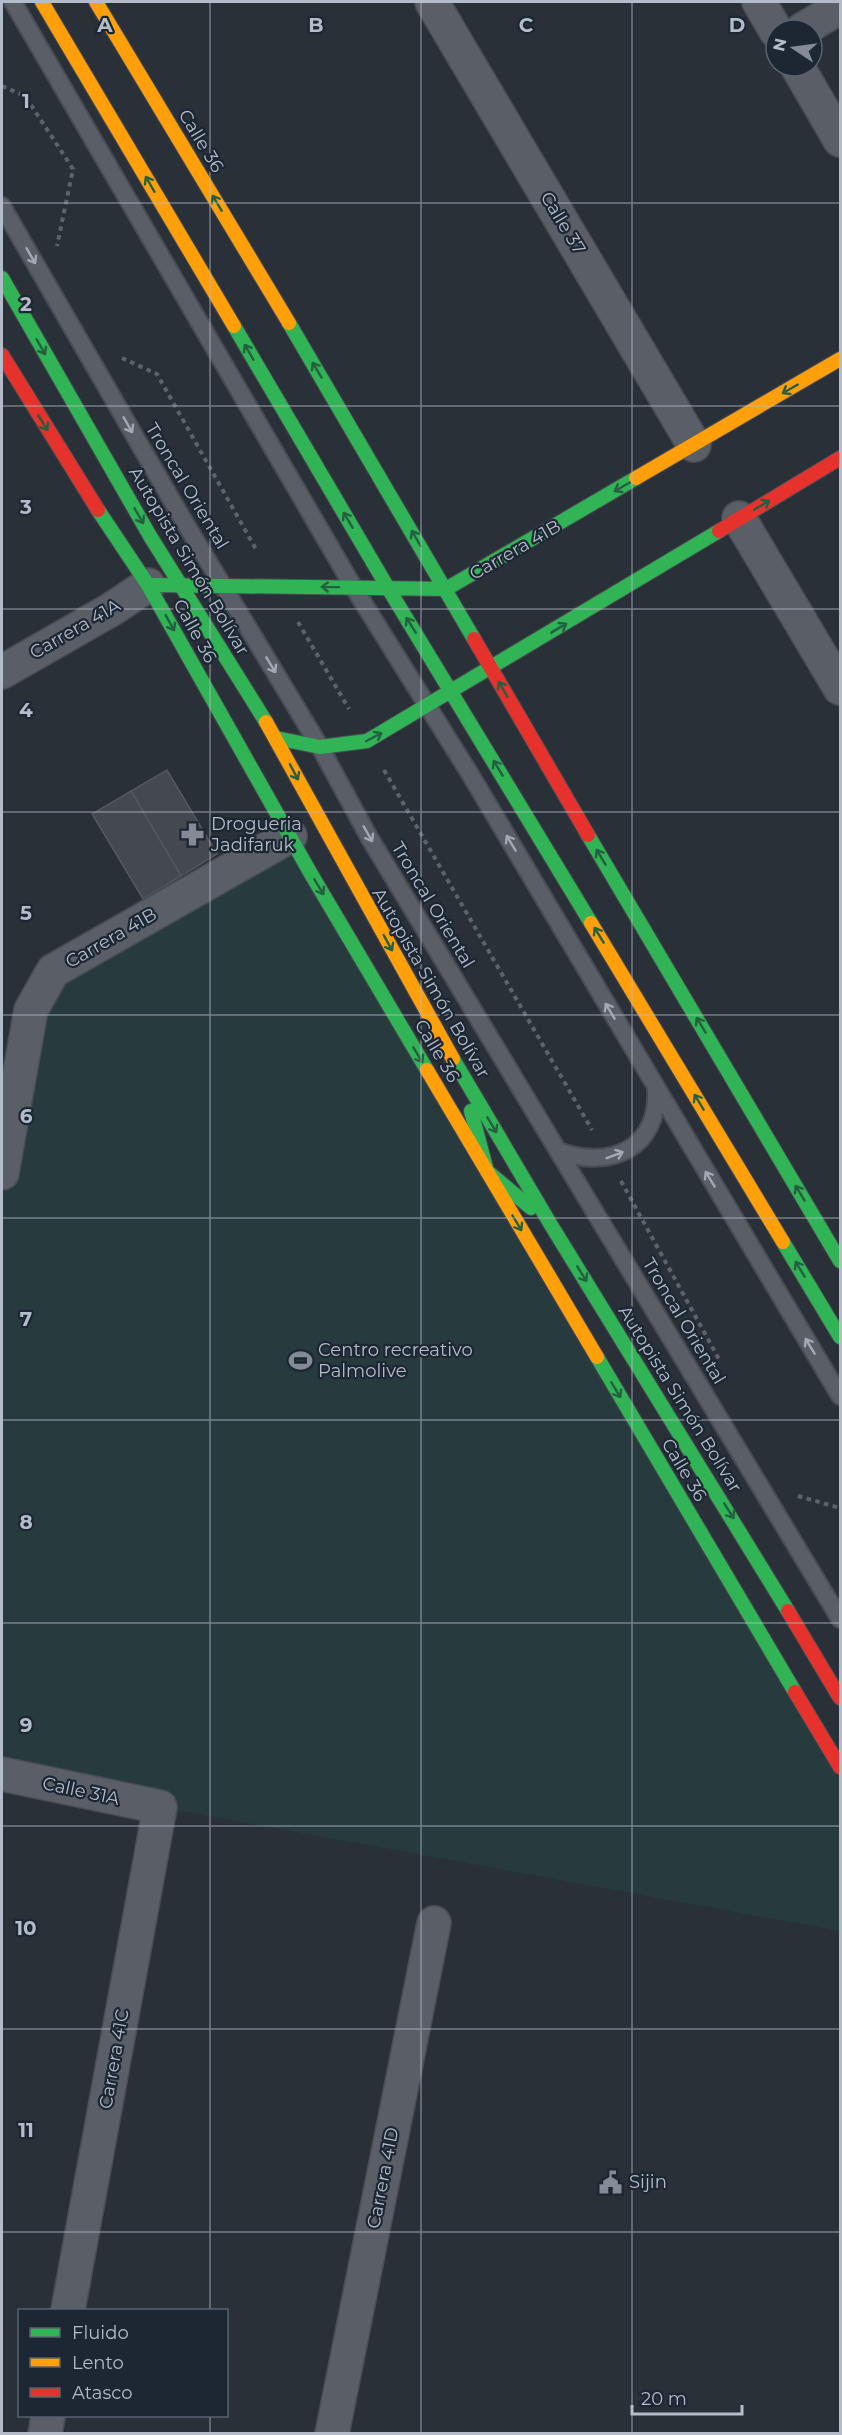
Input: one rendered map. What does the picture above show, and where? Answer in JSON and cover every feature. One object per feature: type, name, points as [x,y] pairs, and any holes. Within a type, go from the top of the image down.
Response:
[{"type":"main road","points":[[42,2],[388,588],[453,692],[840,1337]]},
{"type":"main road","name":"Calle 36","points":[[96,2],[446,589],[840,1261]]},
{"type":"main road","name":"Autopista Simón Bolívar","points":[[2,278],[150,536],[276,738],[339,856],[462,1075],[551,1225],[739,1528],[840,1698]]},
{"type":"main road","name":"Calle 36","points":[[2,355],[124,552],[148,585],[290,836],[840,1767]]},
{"type":"main road","name":"Carrera 41B","points":[[446,589],[840,359]]},
{"type":"main road","points":[[276,738],[320,747],[367,741],[453,692],[840,458]]},
{"type":"main road","points":[[148,585],[446,589]]},
{"type":"main road","points":[[462,1075],[487,1171],[551,1225]]},
{"type":"street","name":"Calle 37","points":[[432,2],[694,445]]},
{"type":"street","points":[[759,2],[768,18]]},
{"type":"street","points":[[822,18],[840,7]]},
{"type":"street","points":[[804,78],[840,140]]},
{"type":"street","points":[[739,518],[840,688]]},
{"type":"street","name":"Carrera 41A","points":[[2,672],[112,609],[148,585]]},
{"type":"street","name":"Carrera 41B","points":[[2,1173],[31,1010],[53,971],[290,836]]},
{"type":"street","name":"Calle 31A","points":[[2,1774],[160,1807]]},
{"type":"street","name":"Carrera 41C","points":[[68,2309],[160,1807]]},
{"type":"street","name":"Carrera 41D","points":[[332,2433],[434,1923]]},
{"type":"street","points":[[45,2433],[48,2417]]},
{"type":"lane","points":[[13,2],[354,588],[428,706],[840,1396]]},
{"type":"lane","name":"Troncal Oriental","points":[[2,206],[182,518],[320,747],[375,847],[840,1619]]},
{"type":"lane","points":[[558,1151],[576,1157],[608,1158],[630,1148],[644,1135],[653,1116],[656,1089]]},
{"type":"path","points":[[2,86],[25,96],[73,170],[57,247]]},
{"type":"path","points":[[118,356],[157,374],[608,1158],[721,1362]]},
{"type":"path","points":[[794,1495],[840,1508]]},
{"type":"green space","name":"Centro recreativo Palmolive","points":[[290,836],[840,1767],[840,1931],[160,1807],[2,1774],[2,1173],[53,971]]},
{"type":"building","points":[[167,770],[217,854],[181,876],[131,791]]},
{"type":"building","points":[[131,791],[181,876],[143,899],[92,814]]},
{"type":"traffic: fast","points":[[2,278],[150,536],[266,722]]},
{"type":"traffic: fast","points":[[289,323],[474,639]]},
{"type":"traffic: fast","points":[[234,326],[388,588],[591,923]]},
{"type":"traffic: fast","points":[[154,585],[446,589],[636,478]]},
{"type":"traffic: fast","points":[[98,510],[148,585],[311,874],[427,1070]]},
{"type":"traffic: fast","points":[[276,738],[320,747],[367,741],[719,531]]},
{"type":"traffic: fast","points":[[588,835],[840,1261]]},
{"type":"traffic: fast","points":[[453,1059],[551,1225],[788,1611]]},
{"type":"traffic: fast","points":[[471,1111],[487,1171],[531,1208]]},
{"type":"traffic: fast","points":[[783,1242],[840,1337]]},
{"type":"traffic: fast","points":[[597,1357],[795,1692]]},
{"type":"traffic: slow","points":[[42,2],[234,326]]},
{"type":"traffic: slow","points":[[96,2],[289,323]]},
{"type":"traffic: slow","points":[[636,478],[840,359]]},
{"type":"traffic: slow","points":[[266,722],[453,1059]]},
{"type":"traffic: slow","points":[[591,923],[783,1242]]},
{"type":"traffic: slow","points":[[427,1070],[597,1357]]},
{"type":"traffic: jam","points":[[2,355],[98,510]]},
{"type":"traffic: jam","points":[[719,531],[840,458]]},
{"type":"traffic: jam","points":[[474,639],[588,835]]},
{"type":"traffic: jam","points":[[788,1611],[840,1698]]},
{"type":"traffic: jam","points":[[795,1692],[840,1767]]},
{"type":"place","name":"Drogueria Jadifaruk","points":[[193,834]]},
{"type":"place","name":"Centro recreativo Palmolive","points":[[300,1360]]},
{"type":"place","name":"Sijin","points":[[611,2182]]}]
